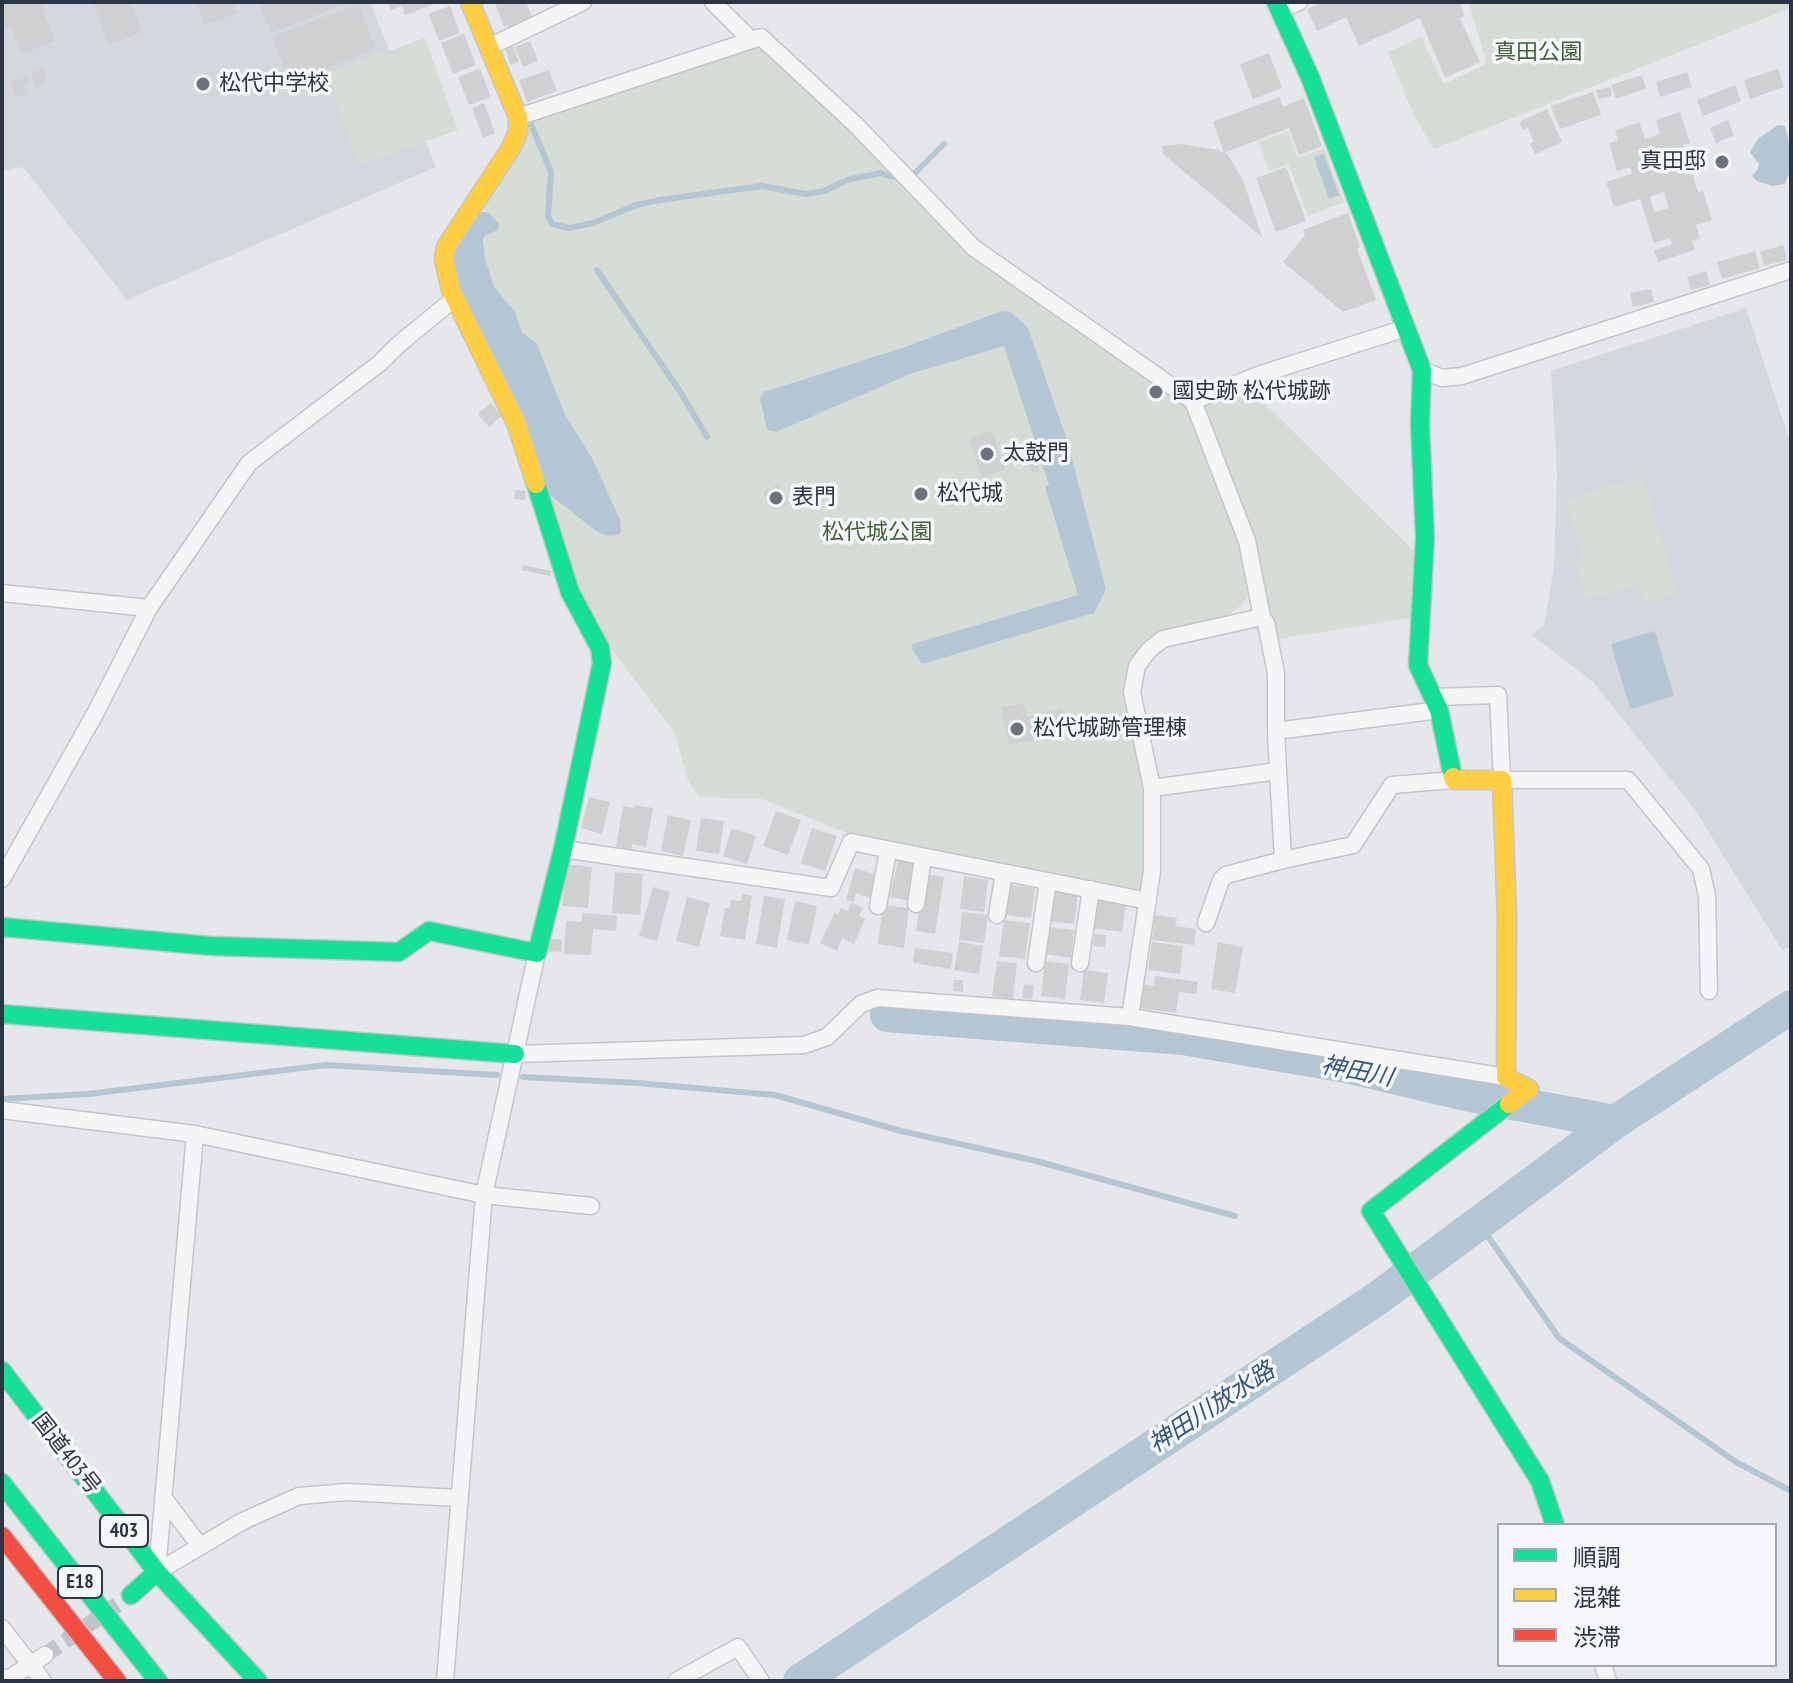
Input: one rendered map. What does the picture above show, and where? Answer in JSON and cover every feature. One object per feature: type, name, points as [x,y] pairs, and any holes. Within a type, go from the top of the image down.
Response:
[{"type":"main road","points":[[2,927],[211,946],[399,952],[429,931],[537,953],[563,849],[602,663],[600,648],[570,592],[517,425],[455,298],[444,259],[446,247],[511,148],[518,132],[518,117],[470,2]]},
{"type":"main road","points":[[1278,6],[1310,77],[1422,370],[1420,424],[1425,538],[1418,665],[1436,703],[1454,780],[1502,780],[1507,917],[1506,1077],[1529,1089],[1371,1211],[1540,1481],[1554,1523]]},
{"type":"main road","points":[[2,1014],[515,1054]]},
{"type":"main road","name":"国道403号","points":[[2,1371],[157,1572],[258,1681]]},
{"type":"main road","name":"E18","points":[[2,1483],[158,1681]]},
{"type":"main road","name":"E18","points":[[2,1536],[117,1681]]},
{"type":"main road","points":[[131,1595],[157,1572]]},
{"type":"street","points":[[489,47],[583,2]]},
{"type":"street","points":[[713,2],[751,40]]},
{"type":"street","points":[[1278,6],[1299,2]]},
{"type":"street","points":[[518,117],[761,37],[802,73],[974,248],[1193,401],[1247,541],[1276,673],[1283,860]]},
{"type":"street","points":[[1422,370],[1442,378],[1462,376],[1791,270]]},
{"type":"street","points":[[2,879],[96,712],[149,608],[249,463],[380,363],[455,298]]},
{"type":"street","points":[[1193,401],[1261,374],[1406,328]]},
{"type":"street","points":[[2,593],[149,608]]},
{"type":"street","points":[[1130,1017],[1152,871],[1152,788],[1132,692],[1137,666],[1149,650],[1163,639],[1262,617]]},
{"type":"street","points":[[1276,731],[1498,695],[1502,780],[1628,780],[1701,869],[1707,896],[1709,991]]},
{"type":"street","points":[[1152,788],[1278,771]]},
{"type":"street","points":[[1206,923],[1221,880],[1226,875],[1353,845],[1392,785],[1454,780]]},
{"type":"street","points":[[563,849],[831,888],[851,842],[1148,901]]},
{"type":"street","points":[[878,906],[888,851]]},
{"type":"street","points":[[916,904],[923,858]]},
{"type":"street","points":[[997,915],[1004,873]]},
{"type":"street","points":[[1036,963],[1048,881]]},
{"type":"street","points":[[1080,963],[1091,889]]},
{"type":"street","points":[[445,1681],[484,1195],[537,953]]},
{"type":"street","points":[[515,1054],[804,1045],[827,1037],[861,1004],[877,998],[1130,1017],[1506,1077]]},
{"type":"street","points":[[2,1110],[195,1134],[484,1195],[591,1206]]},
{"type":"street","points":[[157,1572],[195,1134]]},
{"type":"street","points":[[157,1572],[243,1521],[299,1496],[347,1492],[458,1498]]},
{"type":"street","points":[[163,1497],[200,1546]]},
{"type":"street","points":[[2,1628],[39,1660],[43,1681]]},
{"type":"street","points":[[676,1681],[738,1647],[761,1681]]},
{"type":"street","points":[[2,1678],[10,1678],[39,1660]]},
{"type":"shaded area","name":"松代中学校","points":[[2,2],[370,2],[436,167],[127,300],[23,167],[2,171]]},
{"type":"shaded area","points":[[1746,308],[1791,445],[1791,946],[1782,950],[1695,810],[1593,682],[1532,635],[1544,625],[1554,567],[1557,473],[1551,371]]},
{"type":"green space","name":"真田公園","points":[[1479,2],[1791,2],[1791,8],[1434,149],[1415,118],[1388,52],[1421,37],[1444,84],[1487,63],[1469,5]]},
{"type":"green space","points":[[425,38],[458,130],[358,165],[327,73]]},
{"type":"green space","name":"松代城公園","points":[[764,42],[950,232],[1187,405],[1213,468],[1251,591],[1228,616],[1159,633],[1146,640],[1130,663],[1146,800],[1145,893],[862,839],[762,799],[699,797],[687,778],[675,733],[608,645],[576,587],[458,293],[489,193],[524,120]]},
{"type":"green space","points":[[1288,131],[1298,158],[1324,148],[1344,202],[1308,216],[1288,164],[1269,171],[1259,142]]},
{"type":"green space","points":[[1249,388],[1415,552],[1411,618],[1277,639],[1255,542],[1203,404]]},
{"type":"green space","points":[[1643,477],[1678,594],[1645,604],[1639,584],[1586,599],[1575,563],[1583,560],[1565,500]]},
{"type":"water","points":[[1778,125],[1785,126],[1791,150],[1791,170],[1785,184],[1772,186],[1752,176],[1759,164],[1750,152],[1758,139]]},
{"type":"water","points":[[1324,154],[1339,195],[1329,199],[1314,157]]},
{"type":"water","points":[[481,212],[488,212],[499,224],[498,230],[484,236],[483,241],[494,287],[515,312],[522,332],[537,344],[565,415],[592,458],[620,520],[621,532],[618,535],[608,536],[596,531],[544,490],[458,293],[451,256]]},
{"type":"water","points":[[1002,311],[1011,312],[1028,328],[1067,440],[1106,589],[1094,613],[922,664],[911,648],[913,644],[1078,595],[1045,487],[1049,485],[1004,346],[910,374],[776,432],[767,430],[760,398],[764,392],[902,348]]},
{"type":"water","points":[[1655,631],[1674,696],[1630,709],[1611,644]]},
{"type":"building","points":[[2,2],[40,2],[55,41],[22,54],[12,27],[2,31]]},
{"type":"building","points":[[93,2],[130,2],[142,32],[109,45]]},
{"type":"building","points":[[196,2],[232,2],[237,13],[205,25]]},
{"type":"building","points":[[259,2],[350,2],[271,33]]},
{"type":"building","points":[[387,2],[431,2],[432,5],[405,15],[402,6],[391,10]]},
{"type":"building","points":[[526,2],[533,20],[509,30],[508,25],[504,26],[495,4]]},
{"type":"building","points":[[1322,2],[1459,2],[1465,16],[1460,18],[1480,62],[1445,78],[1420,18],[1359,46],[1346,17],[1317,31],[1307,9]]},
{"type":"building","points":[[358,4],[376,49],[290,83],[272,37]]},
{"type":"building","points":[[450,6],[460,33],[439,41],[429,14]]},
{"type":"building","points":[[464,34],[476,65],[453,74],[441,43]]},
{"type":"building","points":[[530,41],[538,61],[523,67],[515,47]]},
{"type":"building","points":[[513,46],[519,62],[511,65],[505,49]]},
{"type":"building","points":[[1269,53],[1282,88],[1253,99],[1240,64]]},
{"type":"building","points":[[42,69],[47,81],[35,86],[31,73]]},
{"type":"building","points":[[480,69],[491,97],[469,105],[458,77]]},
{"type":"building","points":[[1778,69],[1784,87],[1750,99],[1744,80]]},
{"type":"building","points":[[549,70],[557,91],[527,102],[519,80]]},
{"type":"building","points":[[1687,72],[1692,87],[1660,97],[1656,82]]},
{"type":"building","points":[[26,75],[30,83],[23,86],[26,93],[17,97],[10,81]]},
{"type":"building","points":[[1642,75],[1646,88],[1616,99],[1611,85]]},
{"type":"building","points":[[1735,85],[1741,101],[1703,116],[1697,100]]},
{"type":"building","points":[[1610,87],[1612,96],[1599,99],[1596,90]]},
{"type":"building","points":[[1593,92],[1601,115],[1560,129],[1551,106]]},
{"type":"building","points":[[1279,97],[1283,107],[1304,98],[1322,146],[1299,155],[1289,128],[1224,153],[1213,122]]},
{"type":"building","points":[[484,103],[495,133],[483,138],[472,108]]},
{"type":"building","points":[[1547,109],[1562,142],[1535,154],[1528,128],[1523,130],[1519,122]]},
{"type":"building","points":[[1680,112],[1690,143],[1683,145],[1698,192],[1703,191],[1712,220],[1696,225],[1700,239],[1692,241],[1695,250],[1658,262],[1654,250],[1672,244],[1670,238],[1654,243],[1640,199],[1614,207],[1606,182],[1632,174],[1630,167],[1617,171],[1609,143],[1618,140],[1615,130],[1639,122],[1645,139],[1660,134],[1656,120]],"holes":[[[1664,192],[1669,208],[1654,212],[1650,196]]]},
{"type":"building","points":[[1728,120],[1734,135],[1716,143],[1710,128]]},
{"type":"building","points":[[1181,144],[1218,150],[1228,155],[1243,180],[1262,237],[1163,154],[1162,146]]},
{"type":"building","points":[[1286,167],[1306,221],[1276,232],[1256,178]]},
{"type":"building","points":[[1348,213],[1360,247],[1357,249],[1376,300],[1343,312],[1283,262],[1305,235],[1303,230]]},
{"type":"building","points":[[1783,245],[1787,260],[1764,266],[1760,252]]},
{"type":"building","points":[[1755,251],[1760,268],[1722,279],[1717,262]]},
{"type":"building","points":[[1706,271],[1710,285],[1691,290],[1687,277]]},
{"type":"building","points":[[1651,289],[1654,302],[1633,307],[1630,293]]},
{"type":"building","points":[[491,403],[502,416],[489,427],[478,414]]},
{"type":"building","name":"太鼓門","points":[[992,431],[1005,469],[982,477],[969,438]]},
{"type":"building","points":[[1035,454],[1040,471],[1033,473],[1027,456]]},
{"type":"building","name":"表門","points":[[778,485],[787,504],[773,510],[764,492]]},
{"type":"building","points":[[515,490],[526,491],[525,500],[514,499]]},
{"type":"building","points":[[522,565],[551,571],[550,576],[521,570]]},
{"type":"building","points":[[1023,703],[1027,717],[1062,709],[1068,732],[1009,745],[1001,708]]},
{"type":"building","points":[[589,797],[610,802],[602,834],[581,828]]},
{"type":"building","points":[[634,805],[653,808],[646,847],[632,844],[631,850],[616,847],[623,806],[634,808]]},
{"type":"building","points":[[776,811],[801,820],[788,855],[763,846]]},
{"type":"building","points":[[668,815],[691,820],[683,856],[661,851]]},
{"type":"building","points":[[701,818],[724,821],[719,854],[696,851]]},
{"type":"building","points":[[732,828],[756,836],[747,864],[723,856]]},
{"type":"building","points":[[812,828],[837,836],[825,871],[801,863]]},
{"type":"building","points":[[898,860],[917,864],[910,901],[890,897]]},
{"type":"building","points":[[567,864],[592,867],[588,908],[562,906]]},
{"type":"building","points":[[855,868],[877,875],[870,898],[856,893],[854,902],[846,900]]},
{"type":"building","points":[[615,872],[643,874],[640,915],[612,913]]},
{"type":"building","points":[[925,874],[944,877],[935,934],[916,931]]},
{"type":"building","points":[[964,876],[988,880],[984,912],[960,909]]},
{"type":"building","points":[[1010,885],[1035,888],[1031,918],[1006,915]]},
{"type":"building","points":[[653,887],[670,892],[657,941],[639,936]]},
{"type":"building","points":[[1051,890],[1078,894],[1074,924],[1048,921]]},
{"type":"building","points":[[742,894],[752,896],[745,940],[720,936],[725,908],[730,908],[731,900],[741,901]]},
{"type":"building","points":[[764,896],[785,899],[777,948],[756,944]]},
{"type":"building","points":[[687,897],[710,903],[699,947],[676,941]]},
{"type":"building","points":[[1094,898],[1126,902],[1122,932],[1091,928]]},
{"type":"building","points":[[795,901],[817,906],[809,945],[787,940]]},
{"type":"building","points":[[851,903],[863,908],[859,916],[865,919],[854,944],[842,938],[837,951],[820,943],[835,912],[838,914],[841,908],[848,911]]},
{"type":"building","points":[[883,905],[909,908],[904,948],[878,944]]},
{"type":"building","points":[[962,912],[988,915],[984,943],[959,940]]},
{"type":"building","points":[[582,913],[617,916],[616,931],[593,929],[591,955],[564,954],[566,921],[582,922]]},
{"type":"building","points":[[1155,915],[1177,918],[1175,926],[1196,929],[1194,945],[1152,940]]},
{"type":"building","points":[[1004,920],[1030,923],[1025,959],[999,956]]},
{"type":"building","points":[[1049,927],[1074,930],[1071,958],[1045,954]]},
{"type":"building","points":[[1095,934],[1106,935],[1105,947],[1094,946]]},
{"type":"building","points":[[549,939],[562,940],[561,952],[548,951]]},
{"type":"building","points":[[959,942],[983,946],[979,974],[954,970]]},
{"type":"building","points":[[1152,942],[1183,946],[1180,974],[1148,970]]},
{"type":"building","points":[[1218,942],[1243,947],[1235,993],[1211,989]]},
{"type":"building","points":[[915,948],[953,953],[951,969],[913,963]]},
{"type":"building","points":[[997,961],[1017,963],[1013,999],[992,996]]},
{"type":"building","points":[[1045,961],[1069,964],[1065,999],[1041,996]]},
{"type":"building","points":[[1084,970],[1108,973],[1104,1003],[1080,1000]]},
{"type":"building","points":[[1155,976],[1198,982],[1196,994],[1179,992],[1176,1013],[1139,1008],[1142,985],[1154,986]]},
{"type":"building","points":[[954,980],[963,980],[963,992],[953,991]]},
{"type":"building","points":[[1024,984],[1034,985],[1032,999],[1022,998]]},
{"type":"waterway","points":[[528,117],[551,172],[548,216],[552,224],[569,228],[660,200],[762,186],[806,194],[824,191],[847,180],[881,173],[892,177],[907,176],[914,174],[944,144]]},
{"type":"waterway","points":[[597,270],[681,393],[707,437]]},
{"type":"waterway","name":"神田川放水路","points":[[800,1681],[1378,1298],[1615,1122],[1791,1007]]},
{"type":"waterway","name":"神田川","points":[[887,1015],[1183,1038],[1346,1066],[1470,1095],[1615,1122]]},
{"type":"waterway","points":[[2,1099],[88,1094],[326,1065],[497,1075]]},
{"type":"waterway","points":[[523,1077],[775,1095],[901,1131],[1036,1161],[1235,1216]]},
{"type":"waterway","points":[[1480,1225],[1559,1338],[1736,1462],[1791,1491]]},
{"type":"waterway","points":[[1363,1292],[1378,1298]]},
{"type":"tunnel","points":[[45,1655],[131,1595]]},
{"type":"traffic: fast","points":[[1276,2],[1310,77],[1422,370],[1420,424],[1425,538],[1418,665],[1439,710],[1453,777]]},
{"type":"traffic: fast","points":[[2,927],[211,946],[399,952],[429,931],[537,953],[563,849],[602,663],[600,648],[570,592],[536,484]]},
{"type":"traffic: fast","points":[[2,1014],[515,1054]]},
{"type":"traffic: fast","points":[[1509,1104],[1371,1211],[1540,1481],[1554,1523]]},
{"type":"traffic: fast","points":[[2,1371],[157,1572],[258,1681]]},
{"type":"traffic: fast","points":[[2,1483],[158,1681]]},
{"type":"traffic: fast","points":[[131,1595],[157,1572]]},
{"type":"traffic: slow","points":[[470,2],[518,117],[518,132],[511,148],[446,247],[444,259],[451,290],[517,425],[536,484]]},
{"type":"traffic: slow","points":[[1453,777],[1454,780],[1502,780],[1507,917],[1506,1077],[1529,1089],[1509,1104]]},
{"type":"traffic: jam","points":[[2,1536],[117,1681]]},
{"type":"place","name":"松代中学校","points":[[203,84]]},
{"type":"place","name":"真田邸","points":[[1722,162]]},
{"type":"place","name":"國史跡 松代城跡","points":[[1156,392]]},
{"type":"place","name":"太鼓門","points":[[987,454]]},
{"type":"place","name":"松代城","points":[[921,494]]},
{"type":"place","name":"表門","points":[[776,498]]},
{"type":"place","name":"松代城跡管理棟","points":[[1017,729]]}]
